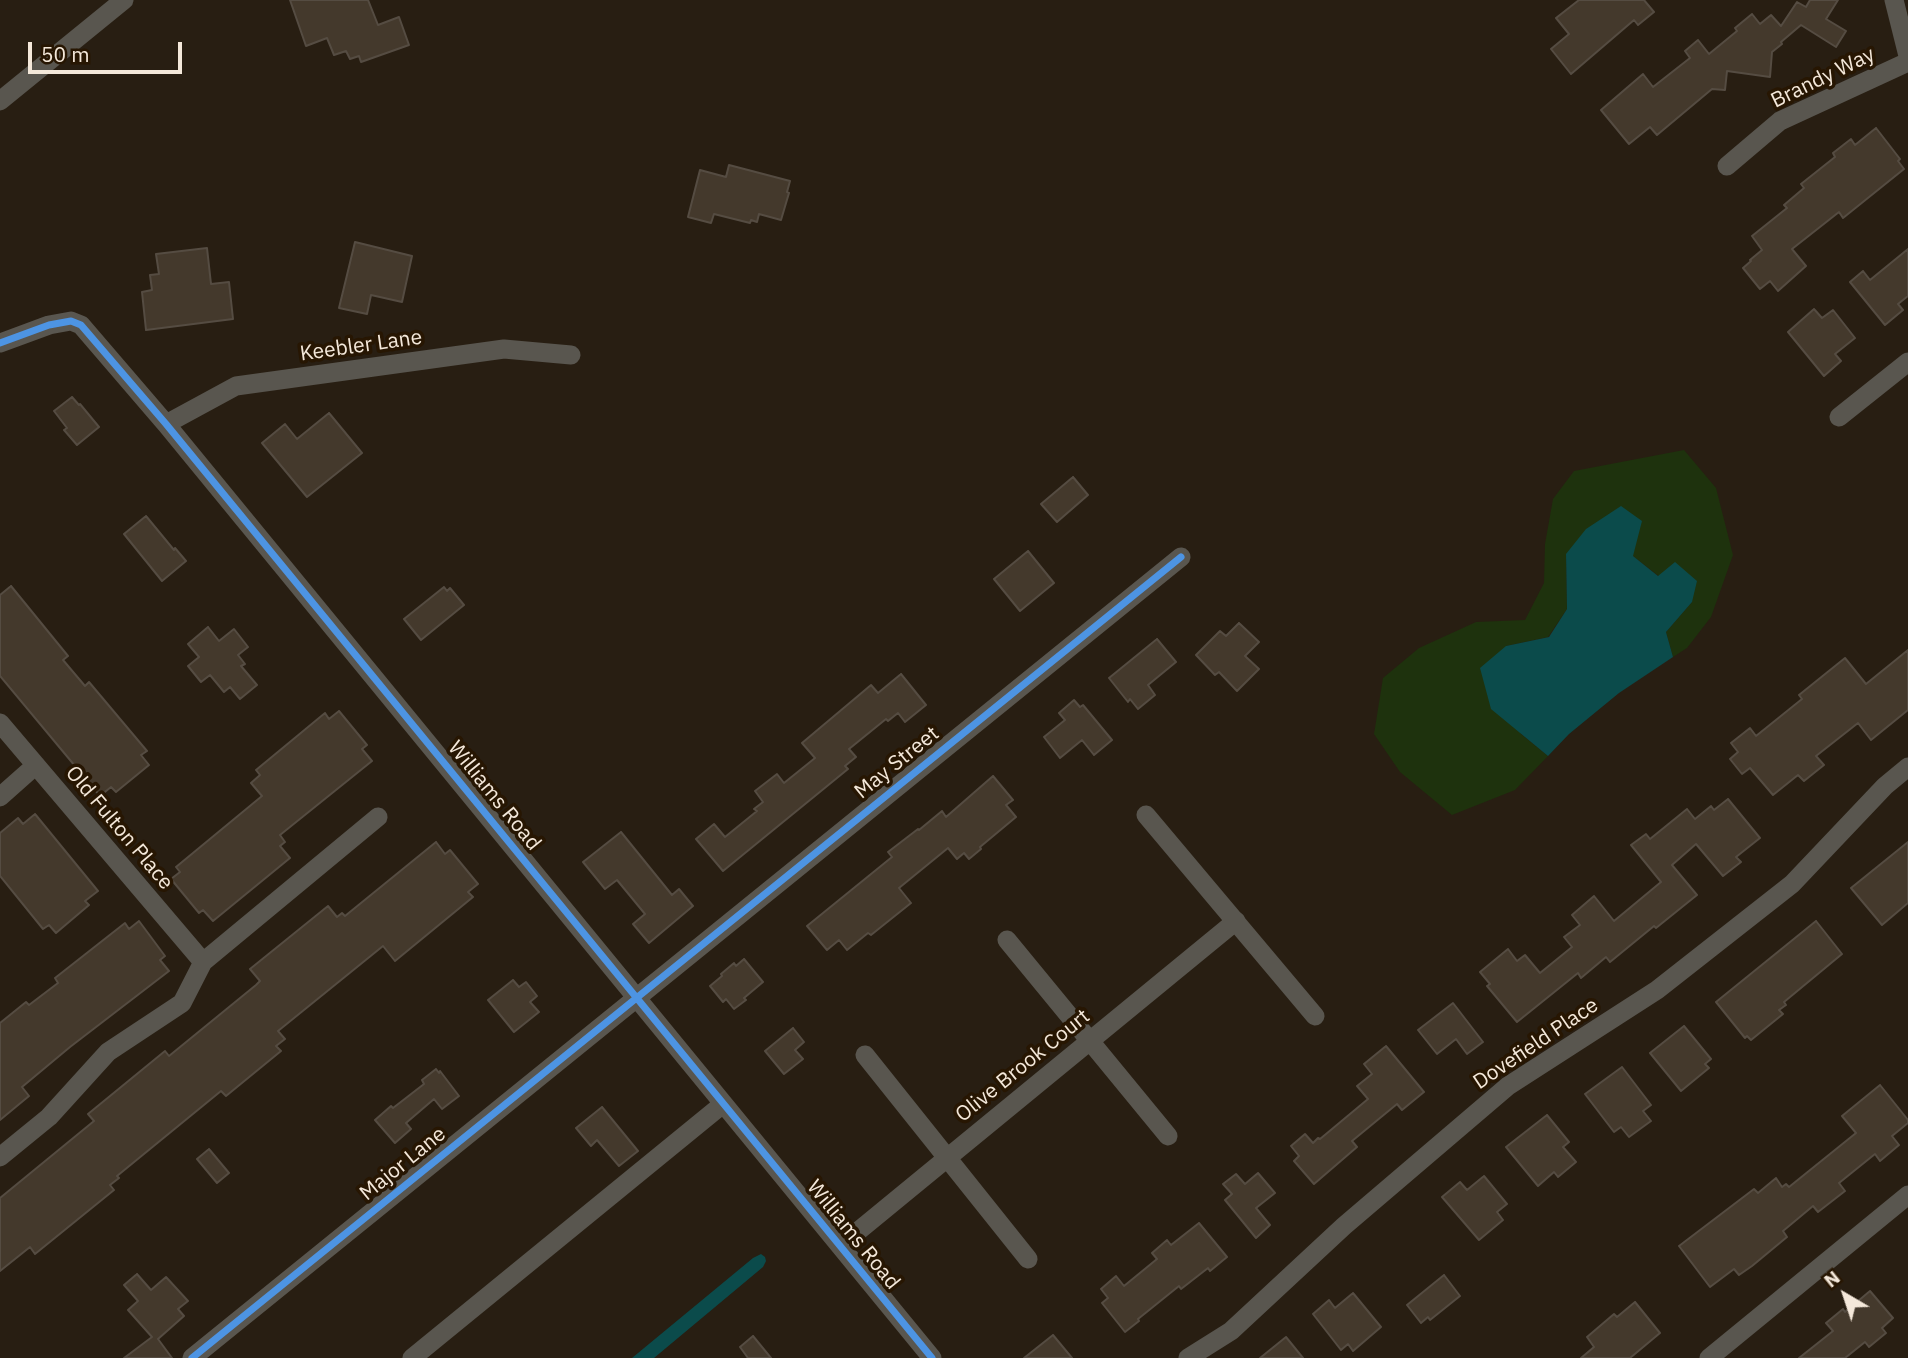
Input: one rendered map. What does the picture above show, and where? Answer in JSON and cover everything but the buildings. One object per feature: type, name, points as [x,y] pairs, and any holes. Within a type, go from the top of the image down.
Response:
[{"type":"street","points":[[0,101],[124,0]]},
{"type":"street","points":[[1894,0],[1908,56]]},
{"type":"street","name":"Brandy Way","points":[[1727,166],[1780,121],[1908,62]]},
{"type":"street","name":"Williams Road","points":[[0,343],[49,325],[71,321],[81,325],[166,424],[932,1358]]},
{"type":"street","name":"Keebler Lane","points":[[166,424],[236,387],[504,348],[571,355]]},
{"type":"street","points":[[1839,417],[1908,362]]},
{"type":"street","name":"May Street","points":[[636,997],[1181,557]]},
{"type":"street","name":"Old Fulton Place","points":[[0,723],[203,962]]},
{"type":"street","points":[[0,797],[36,765]]},
{"type":"street","name":"Dovefield Place","points":[[1188,1358],[1231,1331],[1344,1226],[1508,1086],[1657,990],[1792,884],[1885,786],[1908,767]]},
{"type":"street","points":[[1146,815],[1315,1016]]},
{"type":"street","points":[[0,1157],[49,1117],[108,1052],[182,1003],[203,962],[378,817]]},
{"type":"street","name":"Olive Brook Court","points":[[840,1247],[1236,921]]},
{"type":"street","points":[[1007,940],[1168,1136]]},
{"type":"street","name":"Major Lane","points":[[192,1358],[636,997]]},
{"type":"street","points":[[865,1055],[1028,1259]]},
{"type":"street","points":[[412,1358],[723,1104]]},
{"type":"street","points":[[1709,1358],[1908,1195]]},
{"type":"green space","points":[[1684,450],[1716,488],[1733,555],[1711,617],[1687,648],[1673,657],[1666,632],[1692,602],[1633,556],[1566,554],[1567,609],[1548,637],[1506,646],[1521,734],[1548,756],[1515,790],[1452,815],[1400,772],[1374,734],[1383,678],[1419,648],[1476,622],[1525,620],[1544,583],[1545,544],[1553,499],[1574,471]]},
{"type":"water","points":[[1621,506],[1642,521],[1633,556],[1658,576],[1675,562],[1697,581],[1692,602],[1666,632],[1673,657],[1619,693],[1569,734],[1548,756],[1491,709],[1480,668],[1506,646],[1549,637],[1567,609],[1566,554],[1586,529]]},
{"type":"water","points":[[761,1254],[766,1261],[763,1267],[654,1358],[632,1358],[753,1258]]},
{"type":"cycle path","points":[[0,343],[49,325],[71,321],[81,325],[166,424],[932,1358]]},
{"type":"cycle path","points":[[192,1358],[1181,557]]}]
